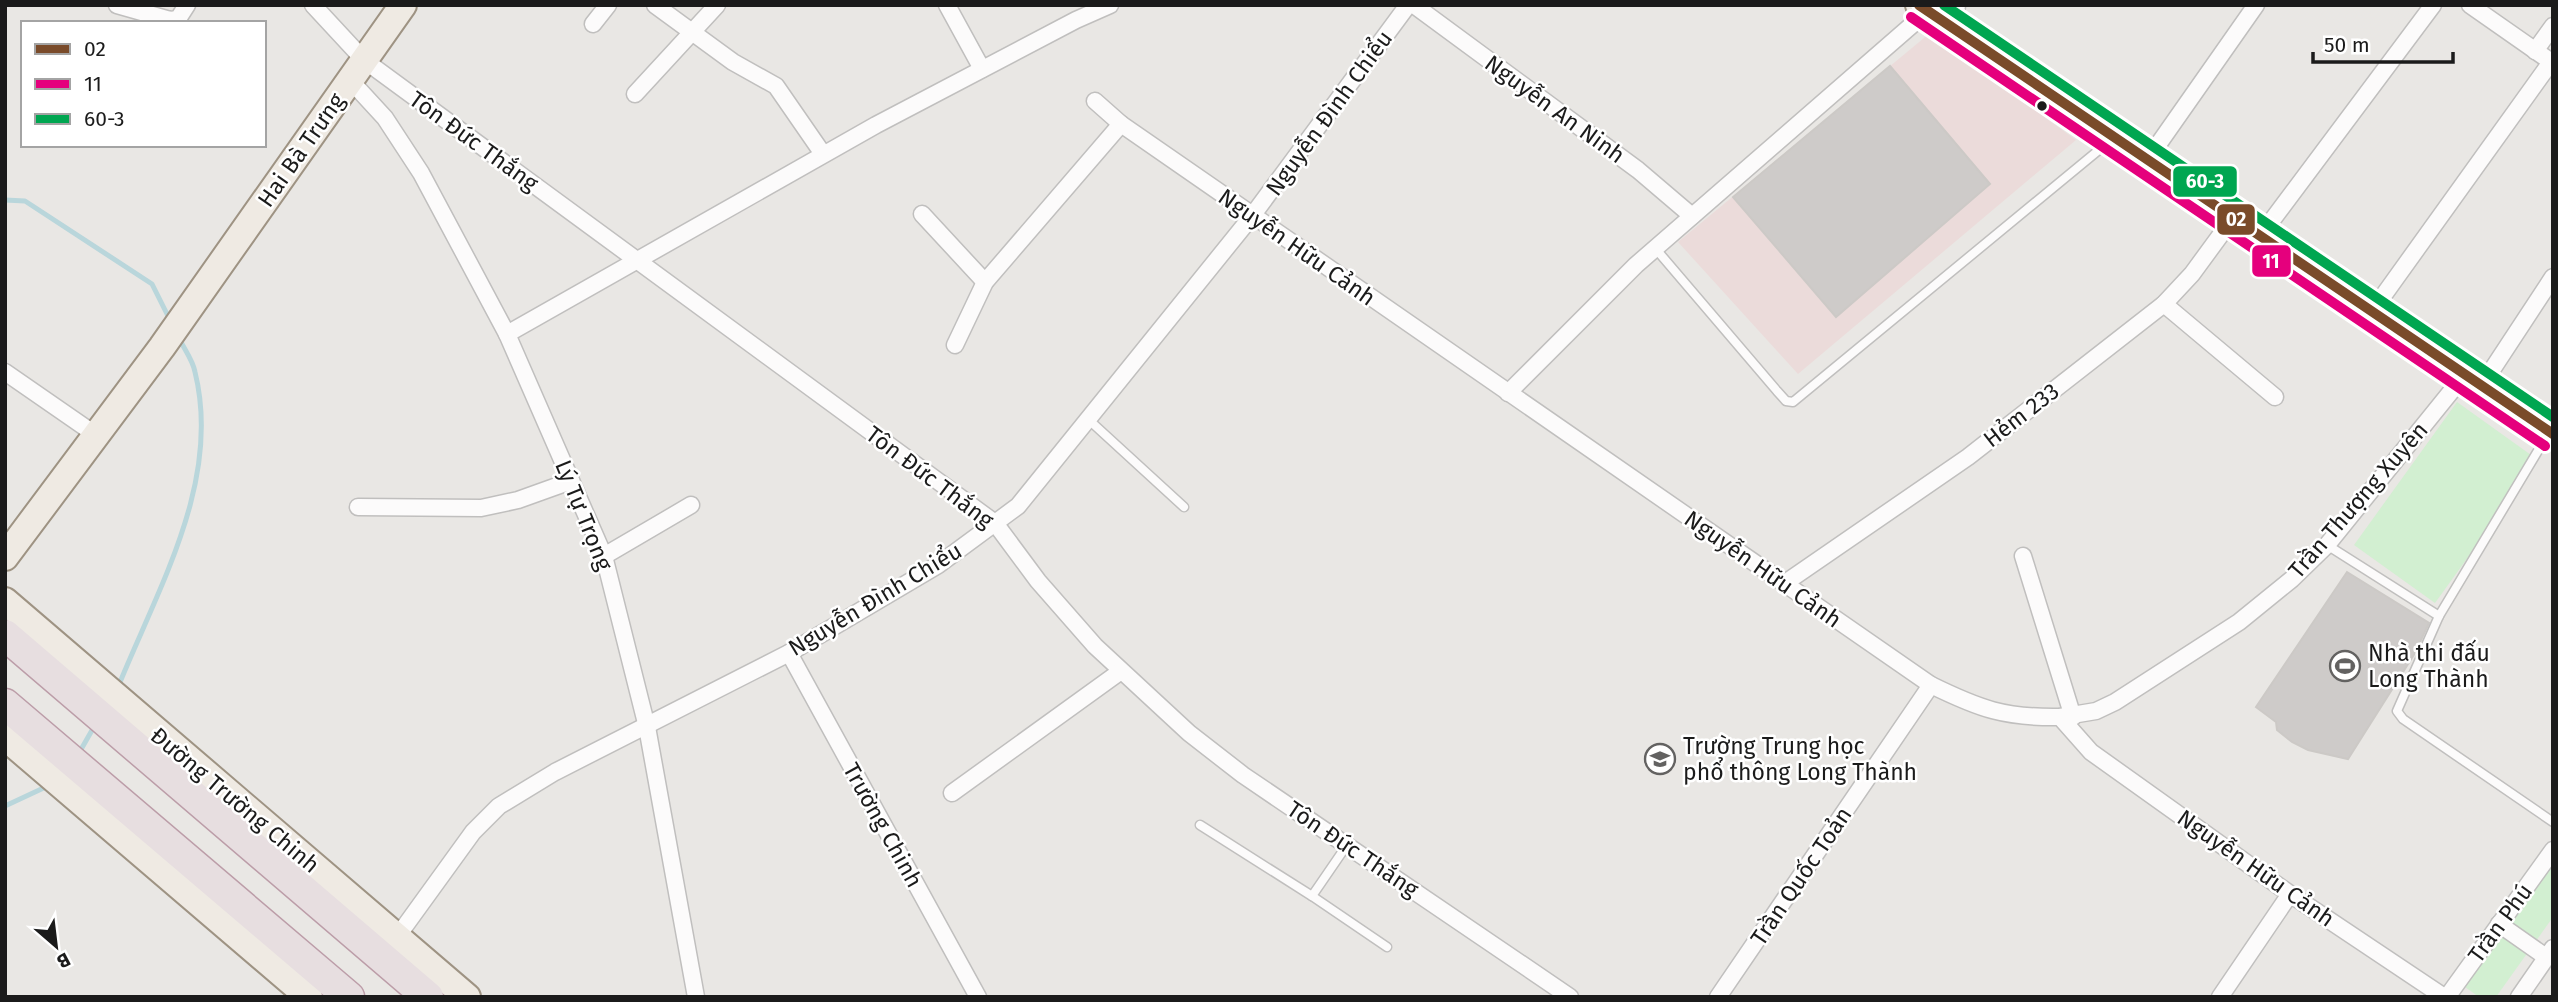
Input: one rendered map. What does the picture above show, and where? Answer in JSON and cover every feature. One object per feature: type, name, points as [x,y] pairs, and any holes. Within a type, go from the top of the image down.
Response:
[{"type":"highway","points":[[5,635],[93,695]]},
{"type":"highway","name":"Đường Trường Chinh","points":[[93,695],[389,947],[428,997]]},
{"type":"highway","points":[[5,704],[43,754],[327,993]]},
{"type":"main road","name":"Hai Bà Trưng","points":[[96,435],[162,347],[403,5]]},
{"type":"main road","points":[[1924,8],[1955,17],[2115,137],[2551,433]]},
{"type":"main road","points":[[5,557],[96,435]]},
{"type":"main road","points":[[5,601],[93,695]]},
{"type":"main road","points":[[5,737],[43,754]]},
{"type":"main road","name":"Đường Trường Chinh","points":[[389,947],[467,997]]},
{"type":"street","points":[[117,5],[170,20],[178,19],[187,5]]},
{"type":"street","name":"Lý Tự Trọng","points":[[313,5],[403,142],[506,334],[604,556],[648,727],[696,997]]},
{"type":"street","points":[[593,24],[608,5]]},
{"type":"street","points":[[655,5],[691,34],[776,86],[823,154]]},
{"type":"street","points":[[635,94],[717,5]]},
{"type":"street","points":[[947,5],[982,69]]},
{"type":"street","points":[[506,334],[823,154],[982,69],[1110,5]]},
{"type":"street","name":"Nguyễn Đình Chiểu","points":[[389,947],[473,832],[499,806],[555,772],[789,653],[938,565],[996,523],[1032,491],[1252,216],[1408,5]]},
{"type":"street","name":"Nguyễn An Ninh","points":[[1414,5],[1638,170],[1692,216]]},
{"type":"street","points":[[2148,159],[2256,5]]},
{"type":"street","points":[[2262,236],[2433,5]]},
{"type":"street","points":[[2373,310],[2552,62],[2470,5]]},
{"type":"street","points":[[1508,393],[1655,248],[1924,8]]},
{"type":"street","points":[[2535,51],[2553,26]]},
{"type":"street","name":"Tôn Đức Thắng","points":[[357,70],[637,261],[996,523],[1038,581],[1121,671],[1189,733],[1243,775],[1570,997]]},
{"type":"street","name":"Nguyễn Hữu Cảnh","points":[[1095,101],[1121,124],[1252,216],[1931,685],[1979,708],[2021,718],[2066,717],[2091,752],[2290,894],[2446,997]]},
{"type":"street","points":[[955,345],[985,282],[1121,124]]},
{"type":"street","points":[[922,214],[985,282]]},
{"type":"street","name":"Hẻm 233","points":[[1784,583],[1968,457],[2164,304],[2192,274],[2233,218]]},
{"type":"street","name":"Trần Thượng Xuyên","points":[[2066,717],[2115,702],[2239,622],[2292,579],[2327,545],[2474,379],[2553,277]]},
{"type":"street","points":[[2164,304],[2275,397]]},
{"type":"street","points":[[5,372],[96,435]]},
{"type":"street","points":[[358,507],[481,508],[518,500],[571,481]]},
{"type":"street","points":[[604,556],[691,505]]},
{"type":"street","points":[[2023,556],[2066,717]]},
{"type":"street","name":"Trường Chinh","points":[[789,653],[978,997]]},
{"type":"street","points":[[952,793],[1121,671]]},
{"type":"street","name":"Trần Quốc Toản","points":[[1718,997],[1931,685]]},
{"type":"street","name":"Trần Phú","points":[[2446,997],[2553,850]]},
{"type":"street","points":[[2220,997],[2290,894]]},
{"type":"street","points":[[2499,924],[2549,953],[2519,997]]},
{"type":"lane","points":[[1655,248],[1777,391],[1786,401],[1793,402],[2115,137]]},
{"type":"lane","points":[[1089,420],[1184,507]]},
{"type":"lane","points":[[2551,433],[2439,616],[2397,711],[2412,726],[2553,822]]},
{"type":"lane","points":[[2327,545],[2439,616]]},
{"type":"lane","points":[[1200,825],[1387,947]]},
{"type":"lane","points":[[1312,896],[1347,845]]},
{"type":"shaded area","points":[[1930,33],[2076,140],[1798,374],[1678,242]]},
{"type":"green space","points":[[2457,402],[2538,460],[2435,603],[2354,545]]},
{"type":"green space","points":[[2553,864],[2553,917],[2496,997],[2479,997],[2465,987]]},
{"type":"building","points":[[1890,66],[1990,184],[1836,317],[1733,197]]},
{"type":"building","name":"Nhà thi đấu Long Thành","points":[[2347,572],[2429,623],[2415,653],[2348,759],[2308,750],[2292,742],[2277,730],[2276,722],[2256,707]]},
{"type":"waterway","points":[[5,200],[25,201],[152,284],[170,320]]},
{"type":"waterway","points":[[118,687],[182,533],[200,453],[201,413],[194,368],[179,338]]},
{"type":"waterway","points":[[79,753],[95,725]]},
{"type":"waterway","points":[[5,806],[50,785]]},
{"type":"transit line","name":"02","points":[[1919,5],[2553,434]]},
{"type":"transit line","name":"60-3","points":[[1944,5],[2553,417]]},
{"type":"transit line","name":"11","points":[[1911,17],[2545,446]]},
{"type":"place","name":"Nhà thi đấu Long Thành","points":[[2345,666]]},
{"type":"place","name":"Trường Trung học phổ thông Long Thành","points":[[1660,759]]}]
